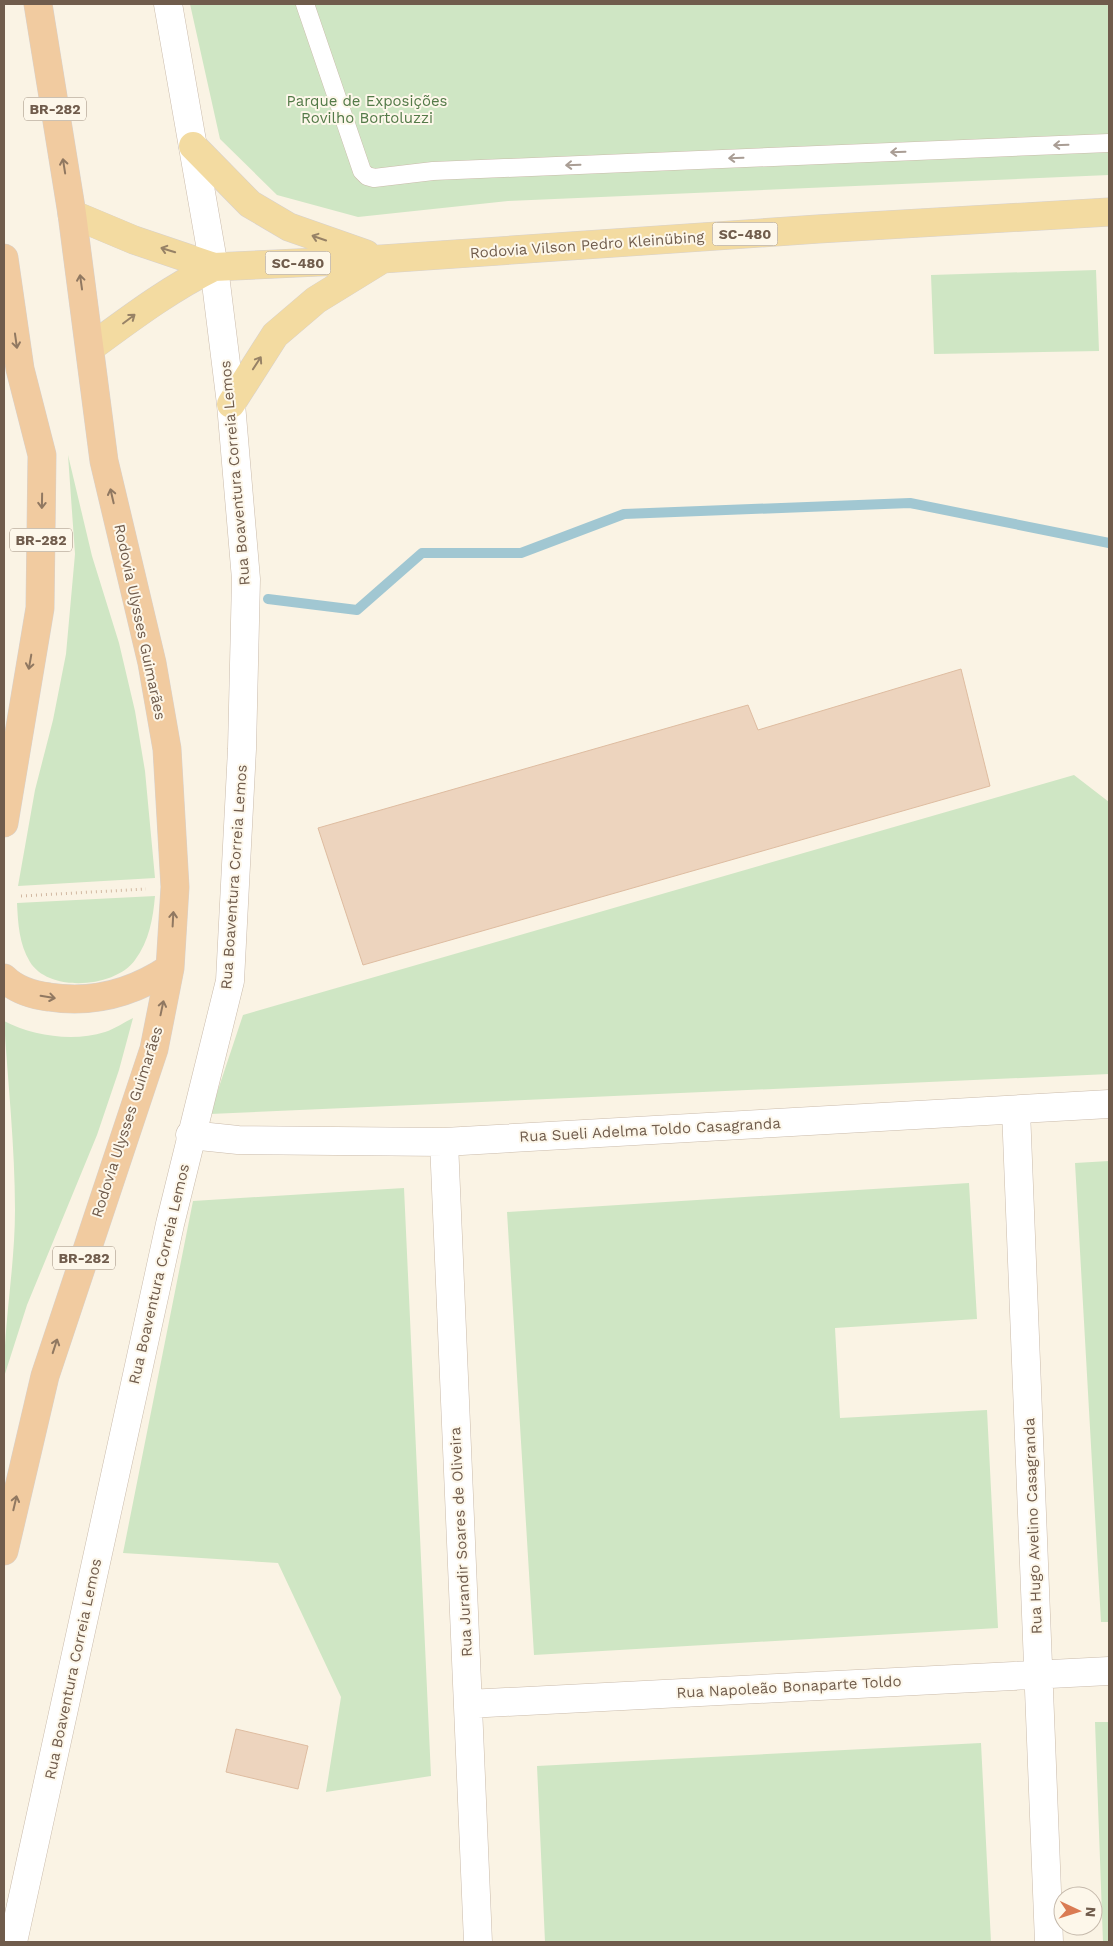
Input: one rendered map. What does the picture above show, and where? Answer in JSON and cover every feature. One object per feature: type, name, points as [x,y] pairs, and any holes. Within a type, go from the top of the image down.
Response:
[{"type":"highway","name":"Rodovia Ulysses Guimarães","points":[[4,1551],[45,1376],[154,1049],[170,968],[175,887],[167,749],[152,663],[104,461],[72,214],[38,4]]},
{"type":"highway","name":"BR-282","points":[[4,258],[20,369],[42,455],[40,608],[4,823]]},
{"type":"highway","points":[[4,978],[11,985],[34,995],[67,1000],[99,998],[142,985],[170,968]]},
{"type":"main road","points":[[193,146],[250,204],[289,227],[382,259]]},
{"type":"main road","name":"Rodovia Vilson Pedro Kleinübing","points":[[72,214],[134,240],[214,267],[382,259],[818,229],[1109,212]]},
{"type":"main road","points":[[231,404],[275,335],[316,300],[382,259]]},
{"type":"main road","name":"Rodovia Vilson Pedro Kleinübing","points":[[90,348],[182,283],[214,267]]},
{"type":"street","name":"Rua Boaventura Correia Lemos","points":[[14,1942],[190,1135],[230,981],[242,749],[246,579],[231,404],[214,267],[168,4]]},
{"type":"street","name":"Rua Sueli Adelma Toldo Casagranda","points":[[190,1135],[238,1140],[444,1142],[1109,1104]]},
{"type":"street","name":"Rua Hugo Avelino Casagranda","points":[[1016,1110],[1049,1942]]},
{"type":"street","name":"Rua Jurandir Soares de Oliveira","points":[[444,1142],[478,1942]]},
{"type":"street","name":"Rua Napoleão Bonaparte Toldo","points":[[468,1704],[1109,1671]]},
{"type":"lane","points":[[305,4],[362,171],[367,176],[374,178],[434,171],[1109,143]]},
{"type":"path","points":[[22,896],[150,888]]},
{"type":"green space","name":"Parque de Exposições Rovilho Bortoluzzi","points":[[190,4],[1109,4],[1109,175],[508,201],[358,217],[277,195],[220,139]]},
{"type":"green space","points":[[1096,270],[1099,351],[934,354],[931,275]]},
{"type":"green space","points":[[68,455],[92,556],[119,643],[135,711],[145,771],[155,878],[18,886],[35,790],[53,720],[66,654],[75,554]]},
{"type":"green space","points":[[1074,775],[1109,802],[1109,1074],[210,1114],[243,1015]]},
{"type":"green space","points":[[155,896],[147,937],[140,953],[126,969],[113,976],[98,981],[82,983],[52,979],[39,972],[30,962],[23,948],[17,903]]},
{"type":"green space","points":[[133,1018],[119,1070],[97,1135],[27,1305],[4,1377],[4,1356],[15,1231],[15,1186],[4,1021],[40,1034],[80,1037],[105,1032]]},
{"type":"green space","points":[[1109,1161],[1109,1622],[1101,1622],[1075,1163]]},
{"type":"green space","points":[[969,1183],[977,1319],[835,1328],[840,1418],[987,1410],[998,1628],[534,1655],[507,1212]]},
{"type":"green space","points":[[404,1188],[431,1776],[326,1792],[341,1697],[278,1563],[123,1553],[193,1201]]},
{"type":"green space","points":[[1095,1722],[1109,1722],[1109,1942],[1103,1942],[1103,1886],[1101,1886]]},
{"type":"green space","points":[[981,1743],[991,1942],[545,1942],[537,1766]]},
{"type":"building","points":[[961,669],[990,786],[363,965],[318,828],[748,705],[758,730]]},
{"type":"building","points":[[236,1729],[308,1746],[298,1789],[226,1772]]},
{"type":"waterway","points":[[268,599],[357,610],[422,553],[521,553],[624,514],[910,503],[1109,543]]}]
